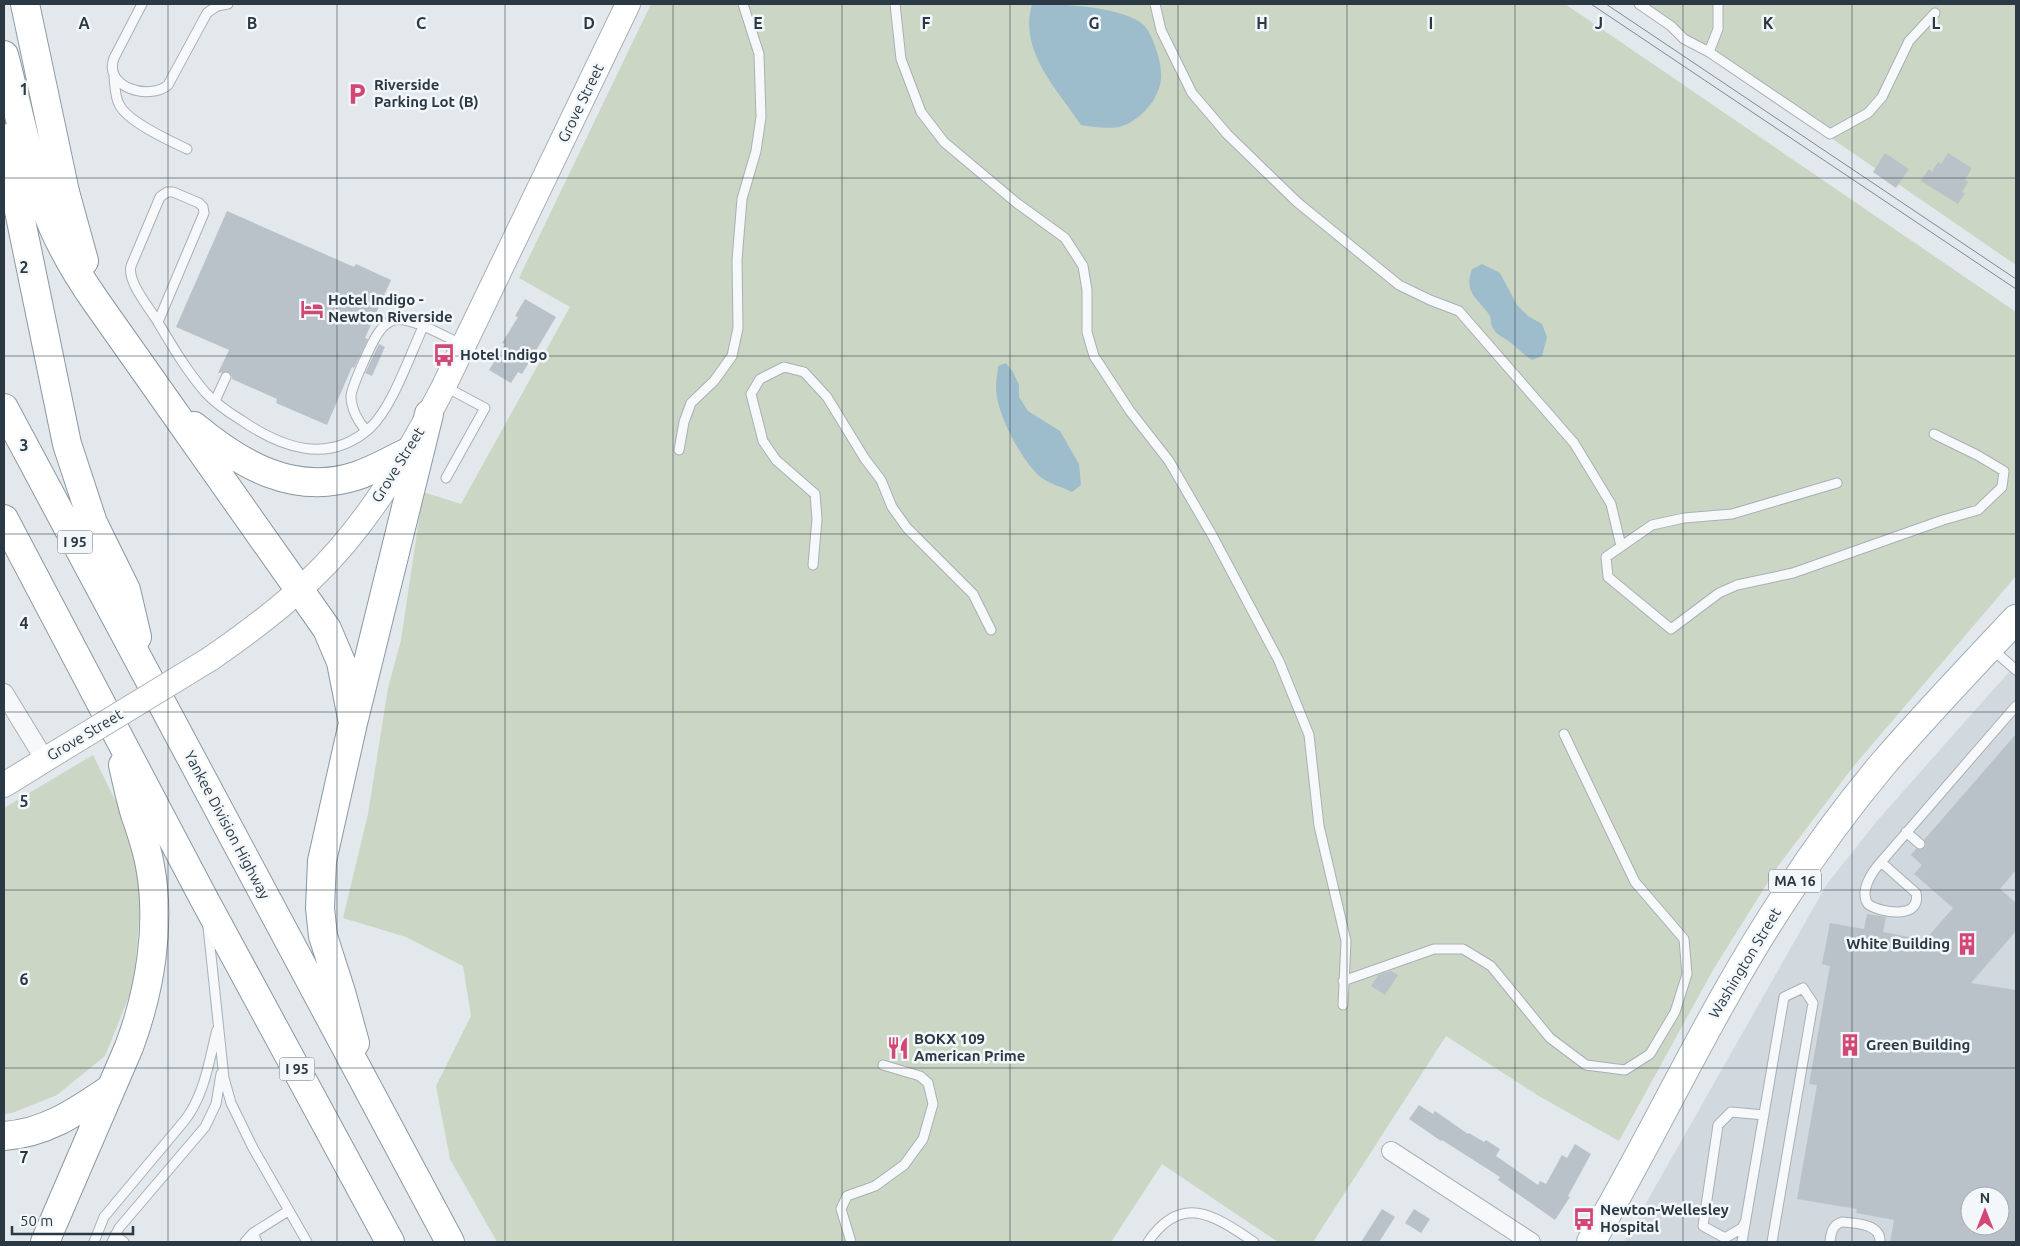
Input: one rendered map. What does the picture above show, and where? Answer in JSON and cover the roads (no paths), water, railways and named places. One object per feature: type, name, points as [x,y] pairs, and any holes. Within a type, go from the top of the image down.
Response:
[{"type":"main road","points":[[25,4],[64,192],[97,303]]},
{"type":"main road","name":"Grove Street","points":[[4,785],[210,659],[254,628],[322,568],[354,530],[382,494],[408,452],[444,386],[628,4]]},
{"type":"main road","points":[[4,55],[33,167],[48,214],[66,254],[97,303],[300,589],[327,630],[337,650],[353,723]]},
{"type":"main road","points":[[4,138],[67,444],[93,524],[126,590],[146,675]]},
{"type":"main road","points":[[168,404],[218,446],[239,460],[263,472],[289,480],[317,483],[344,479],[362,474],[408,452]]},
{"type":"main road","name":"Yankee Division Highway","points":[[4,408],[450,1242]]},
{"type":"main road","points":[[367,1088],[341,992],[325,944],[320,908],[322,861],[353,723],[429,414]]},
{"type":"main road","name":"I 95","points":[[4,519],[204,897],[390,1242]]},
{"type":"main road","name":"Washington Street","points":[[1596,1238],[1712,1017],[1786,894],[1862,790],[1906,738],[2016,619]]},
{"type":"main road","points":[[45,1242],[131,1041],[143,1005],[150,965],[154,921],[153,892],[148,858],[114,727]]},
{"type":"main road","points":[[4,1136],[26,1133],[55,1123],[110,1089]]},
{"type":"street","points":[[4,692],[52,756]]},
{"type":"street","points":[[1392,1151],[1531,1242]]},
{"type":"lane","points":[[142,4],[113,61],[112,72],[117,101],[124,111],[156,133],[187,149]]},
{"type":"lane","points":[[114,78],[127,87],[137,90],[155,92],[165,87],[171,81],[207,13],[217,6],[228,4]]},
{"type":"lane","points":[[679,450],[684,422],[691,403],[714,381],[732,356],[738,328],[737,260],[742,199],[756,152],[761,117],[759,54],[744,4]]},
{"type":"lane","points":[[895,4],[901,59],[921,112],[944,142],[1018,204],[1065,238],[1083,266],[1087,290],[1087,332],[1094,356],[1130,410],[1169,461],[1212,535],[1279,661],[1309,735],[1319,826],[1346,941],[1343,1005]]},
{"type":"lane","points":[[1155,4],[1160,30],[1192,93],[1227,134],[1298,202],[1399,285],[1459,311],[1574,443],[1611,504],[1621,546]]},
{"type":"lane","points":[[1639,4],[1671,26],[1684,39],[1711,53],[1830,134],[1868,113],[1882,97],[1909,41],[1935,13]]},
{"type":"lane","points":[[1711,53],[1709,52],[1718,29],[1718,4]]},
{"type":"lane","points":[[158,322],[204,213],[203,207],[199,203],[170,192],[164,193],[160,197],[130,272],[132,281],[158,322],[198,383],[215,401],[229,412],[266,436],[298,448],[320,449],[337,446],[352,440],[366,430],[385,410],[423,327]]},
{"type":"lane","points":[[366,430],[358,420],[351,396],[377,335],[384,326],[395,320],[407,320],[464,346]]},
{"type":"lane","points":[[813,565],[817,520],[815,494],[776,460],[763,441],[751,394],[760,379],[784,368],[804,372],[827,397],[864,459],[881,480],[892,507],[908,528],[973,594],[992,630]]},
{"type":"lane","points":[[215,401],[226,377]]},
{"type":"lane","points":[[444,386],[485,408],[446,478]]},
{"type":"lane","points":[[1837,483],[1732,514],[1684,518],[1652,525],[1606,557],[1608,577],[1671,629],[1719,594],[1737,585],[1793,573],[1943,520],[1978,510],[2002,487],[2004,471],[1977,455],[1934,434]]},
{"type":"lane","points":[[1990,647],[2016,670]]},
{"type":"lane","points":[[1881,862],[1916,893],[1916,901],[1908,911],[1900,913],[1871,907],[1865,901],[1868,881],[1881,862],[1906,832],[2016,706]]},
{"type":"lane","points":[[1343,981],[1434,949],[1463,949],[1491,966],[1550,1038],[1586,1065],[1625,1070],[1650,1054],[1675,1012],[1687,974],[1684,939],[1635,882],[1564,734]]},
{"type":"lane","points":[[1906,832],[1920,844]]},
{"type":"lane","points":[[204,897],[227,1091],[235,1113],[307,1242]]},
{"type":"lane","points":[[1742,1242],[1784,997],[1804,988],[1813,1003],[1772,1242]]},
{"type":"lane","points":[[94,1242],[104,1217],[186,1120],[196,1104],[203,1086],[219,1025]]},
{"type":"lane","points":[[124,1242],[113,1238],[205,1127],[216,1104],[222,1060]]},
{"type":"lane","points":[[851,1242],[841,1209],[847,1196],[875,1186],[904,1165],[923,1139],[933,1104],[928,1083],[920,1076],[883,1065]]},
{"type":"lane","points":[[1745,1222],[1742,1228],[1725,1238],[1703,1226],[1718,1125],[1731,1112],[1764,1114]]},
{"type":"lane","points":[[245,1242],[252,1233],[288,1211]]},
{"type":"lane","points":[[1148,1242],[1164,1222],[1177,1216],[1191,1213],[1205,1214],[1217,1218],[1254,1242]]},
{"type":"lane","points":[[1830,1242],[1832,1229],[1837,1223],[1842,1222],[1874,1229],[1880,1235],[1880,1242]]},
{"type":"lane","points":[[252,1233],[257,1242]]},
{"type":"water","points":[[1032,4],[1073,5],[1103,9],[1130,17],[1143,25],[1149,32],[1154,44],[1159,60],[1161,81],[1154,99],[1139,117],[1119,127],[1105,128],[1081,125],[1052,84],[1035,54],[1029,21]]},
{"type":"water","points":[[1482,264],[1500,273],[1517,305],[1528,316],[1542,324],[1547,337],[1542,356],[1532,360],[1495,331],[1489,315],[1470,289],[1469,283],[1472,269]]},
{"type":"water","points":[[1006,363],[1019,385],[1019,397],[1028,411],[1060,431],[1079,464],[1081,485],[1072,492],[1041,478],[1023,457],[1016,445],[1004,420],[997,396],[998,366]]},
{"type":"tram line","points":[[1591,4],[2016,289]]},
{"type":"tram line","points":[[1606,4],[2016,279]]},
{"type":"place","name":"Riverside Parking Lot (B)","points":[[357,94]]},
{"type":"place","name":"Hotel Indigo - Newton Riverside","points":[[312,309]]},
{"type":"place","name":"Hotel Indigo","points":[[444,355]]},
{"type":"place","name":"White Building","points":[[1967,944]]},
{"type":"place","name":"Green Building","points":[[1850,1045]]},
{"type":"place","name":"BOKX 109 American Prime","points":[[898,1048]]},
{"type":"place","name":"Newton-Wellesley Hospital","points":[[1584,1219]]}]
